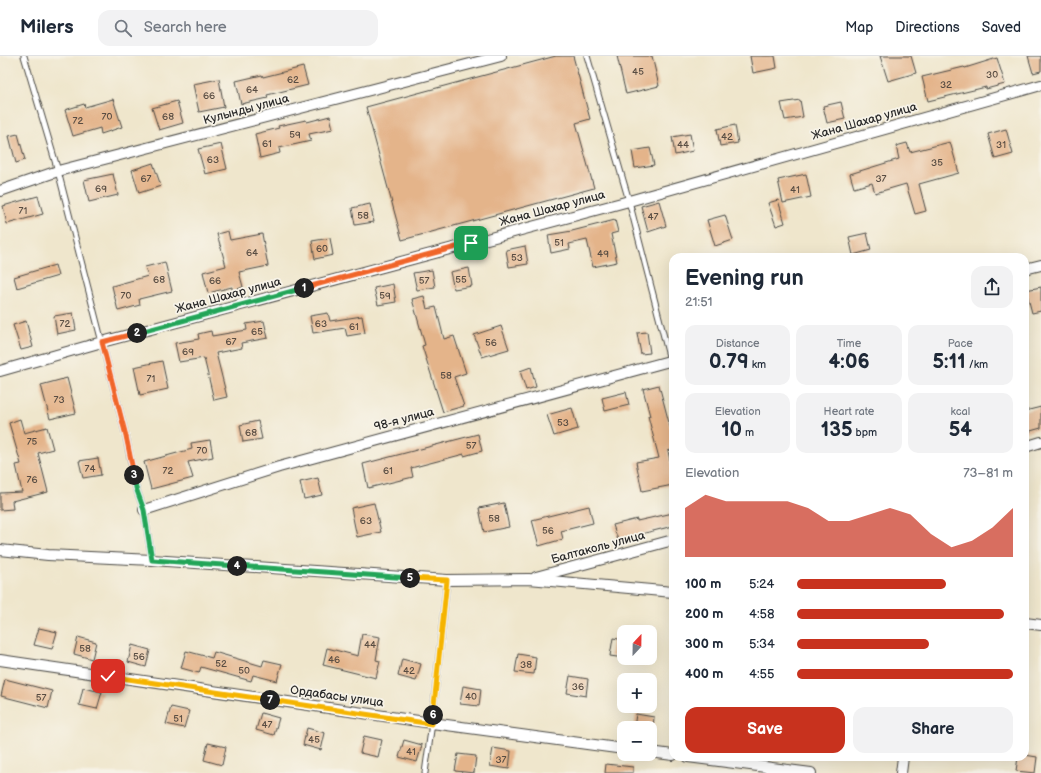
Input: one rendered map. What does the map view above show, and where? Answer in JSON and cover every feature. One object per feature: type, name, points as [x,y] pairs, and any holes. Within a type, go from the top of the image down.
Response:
[{"type":"street","name":"Кулынды улица","points":[[0,191],[58,171],[501,56]]},
{"type":"street","name":"Жана Шахар улица","points":[[0,371],[102,342],[629,201],[1041,85]]},
{"type":"street","points":[[1029,268],[1041,265]]},
{"type":"street","name":"98-я улица","points":[[144,510],[279,466],[669,362]]},
{"type":"street","points":[[1029,445],[1041,442]]},
{"type":"street","name":"Балтаколь улица","points":[[529,579],[669,541]]},
{"type":"street","points":[[0,550],[48,555],[152,560],[447,580],[529,579],[669,592]]},
{"type":"street","points":[[1029,623],[1041,624]]},
{"type":"street","name":"Ордабасы улица","points":[[0,660],[432,724],[617,748]]},
{"type":"street","points":[[657,753],[669,754]]},
{"type":"street","points":[[719,761],[811,773]]},
{"type":"street","points":[[901,773],[902,761]]},
{"type":"lane","points":[[24,56],[58,171],[126,436],[136,488],[144,510],[152,560]]},
{"type":"lane","points":[[587,56],[629,201],[669,350]]},
{"type":"lane","points":[[425,773],[432,724],[447,580]]},
{"type":"building","points":[[556,56],[573,56],[590,119],[576,123],[594,188],[402,240],[366,107]]},
{"type":"building","points":[[617,56],[652,56],[659,86],[626,94]]},
{"type":"building","points":[[750,56],[775,56],[777,68],[753,73]]},
{"type":"building","points":[[880,56],[911,56],[916,73],[888,81]]},
{"type":"building","points":[[1028,56],[1041,56],[1041,71],[1033,73]]},
{"type":"building","points":[[997,58],[1005,84],[928,101],[922,77],[965,68]]},
{"type":"building","points":[[303,67],[308,85],[267,95],[268,98],[241,104],[236,81],[262,75],[263,77]]},
{"type":"building","points":[[219,79],[224,107],[199,112],[193,84]]},
{"type":"building","points":[[113,99],[122,127],[101,134],[100,128],[73,136],[65,110],[84,104],[85,107]]},
{"type":"building","points":[[800,100],[803,117],[785,120],[781,103]]},
{"type":"building","points":[[177,101],[183,123],[159,130],[152,108]]},
{"type":"building","points":[[841,102],[845,119],[827,123],[823,106]]},
{"type":"building","points":[[330,116],[333,129],[309,134],[311,141],[279,148],[280,153],[260,158],[255,134],[279,128],[278,126],[306,120],[307,122]]},
{"type":"building","points":[[735,125],[738,143],[720,146],[717,129]]},
{"type":"building","points":[[1006,129],[1013,154],[995,159],[988,134]]},
{"type":"building","points":[[18,134],[25,160],[16,163],[9,136]]},
{"type":"building","points":[[690,134],[693,151],[675,155],[672,137]]},
{"type":"building","points":[[950,142],[959,173],[919,184],[926,211],[915,214],[906,184],[875,193],[872,183],[854,188],[850,174],[899,159],[896,146],[907,143],[910,152]]},
{"type":"building","points":[[221,144],[227,169],[205,174],[198,149]]},
{"type":"building","points":[[650,148],[654,165],[635,168],[632,151]]},
{"type":"building","points":[[153,163],[161,186],[139,193],[132,170]]},
{"type":"building","points":[[113,174],[118,195],[89,202],[84,180]]},
{"type":"building","points":[[806,174],[811,197],[783,203],[778,180]]},
{"type":"building","points":[[38,196],[43,214],[7,224],[3,206]]},
{"type":"building","points":[[778,200],[785,223],[776,226],[768,203]]},
{"type":"building","points":[[659,201],[666,226],[648,232],[641,206]]},
{"type":"building","points":[[370,204],[374,222],[355,225],[352,208]]},
{"type":"building","points":[[725,215],[733,240],[715,246],[707,220]]},
{"type":"building","points":[[615,220],[618,232],[611,234],[617,262],[593,267],[587,240],[569,244],[570,249],[551,253],[548,235],[572,231]]},
{"type":"building","points":[[228,231],[230,240],[262,234],[268,266],[239,272],[243,287],[232,291],[232,287],[208,293],[203,272],[226,266],[217,234]]},
{"type":"building","points":[[867,233],[871,250],[860,253],[853,253],[849,237]]},
{"type":"building","points":[[330,238],[333,255],[315,259],[312,241]]},
{"type":"building","points":[[525,246],[528,264],[509,267],[506,250]]},
{"type":"building","points":[[165,262],[172,291],[139,299],[140,305],[118,311],[112,286],[148,276],[145,267]]},
{"type":"building","points":[[55,265],[58,276],[17,288],[14,277]]},
{"type":"building","points":[[469,268],[472,286],[454,289],[450,272]]},
{"type":"building","points":[[432,270],[435,287],[417,290],[413,273]]},
{"type":"building","points":[[393,284],[396,302],[378,305],[374,288]]},
{"type":"building","points":[[1041,287],[1041,311],[1032,313],[1029,302],[1029,289]]},
{"type":"building","points":[[424,296],[427,309],[436,307],[444,339],[454,336],[466,373],[454,377],[464,406],[443,412],[422,346],[425,345],[412,299]]},
{"type":"building","points":[[73,313],[76,330],[57,334],[54,316]]},
{"type":"building","points":[[328,313],[330,321],[362,316],[365,333],[347,336],[345,328],[313,333],[310,316]]},
{"type":"building","points":[[26,321],[33,347],[21,350],[13,325]]},
{"type":"building","points":[[264,321],[268,338],[241,343],[242,348],[216,353],[227,397],[214,400],[204,358],[179,362],[175,343],[199,339],[198,334],[211,331],[212,336],[247,330],[246,324]]},
{"type":"building","points":[[501,326],[509,349],[482,357],[474,335]]},
{"type":"building","points":[[647,332],[650,353],[641,354],[637,333]]},
{"type":"building","points":[[162,361],[168,389],[140,395],[134,367]]},
{"type":"building","points":[[531,367],[536,387],[526,390],[520,371]]},
{"type":"building","points":[[67,378],[76,413],[50,419],[41,385]]},
{"type":"building","points":[[659,385],[669,423],[669,486],[642,491],[636,462],[659,458],[648,416],[650,416],[643,389]]},
{"type":"building","points":[[626,392],[629,405],[605,411],[602,398]]},
{"type":"building","points":[[1041,407],[1041,428],[1029,431],[1029,410]]},
{"type":"building","points":[[572,408],[578,429],[554,436],[547,415]]},
{"type":"building","points":[[20,419],[24,433],[47,427],[53,449],[38,453],[48,492],[12,501],[13,509],[0,510],[0,493],[22,492],[16,465],[21,464],[9,423]]},
{"type":"building","points":[[258,421],[262,439],[243,442],[240,425]]},
{"type":"building","points":[[478,434],[482,451],[464,456],[464,454],[411,468],[413,477],[368,488],[363,464]]},
{"type":"building","points":[[210,440],[213,457],[188,462],[193,478],[151,489],[144,462],[192,449],[191,443]]},
{"type":"building","points":[[98,458],[101,475],[83,478],[79,461]]},
{"type":"building","points":[[318,478],[322,495],[304,499],[300,482]]},
{"type":"building","points":[[374,503],[381,532],[357,537],[351,508]]},
{"type":"building","points":[[504,503],[509,527],[484,532],[479,508]]},
{"type":"building","points":[[589,506],[593,523],[561,531],[563,539],[539,546],[532,520]]},
{"type":"building","points":[[669,514],[669,527],[641,534],[642,536],[619,543],[613,525],[637,519],[637,521]]},
{"type":"building","points":[[39,628],[57,632],[52,649],[34,645]]},
{"type":"building","points":[[362,634],[380,637],[376,660],[380,661],[376,678],[323,665],[327,648],[358,656]]},
{"type":"building","points":[[78,637],[96,642],[92,659],[74,654]]},
{"type":"building","points":[[613,638],[617,639],[617,657],[610,656]]},
{"type":"building","points":[[132,645],[150,650],[146,667],[128,662]]},
{"type":"building","points":[[186,651],[212,658],[214,652],[262,666],[264,660],[282,664],[277,681],[253,675],[251,681],[201,667],[199,673],[181,668]]},
{"type":"building","points":[[518,654],[536,657],[534,674],[515,672]]},
{"type":"building","points":[[402,659],[421,664],[416,681],[398,676]]},
{"type":"building","points":[[570,676],[588,679],[586,696],[567,693]]},
{"type":"building","points":[[5,679],[52,691],[48,708],[1,696]]},
{"type":"building","points":[[463,686],[481,689],[479,706],[460,704]]},
{"type":"building","points":[[83,688],[102,692],[97,709],[79,705]]},
{"type":"building","points":[[171,707],[189,711],[184,728],[166,724]]},
{"type":"building","points":[[261,713],[279,718],[274,735],[256,730]]},
{"type":"building","points":[[636,714],[654,717],[654,721],[635,721]]},
{"type":"building","points":[[307,728],[325,733],[321,750],[303,745]]},
{"type":"building","points":[[364,736],[382,740],[378,757],[360,753]]},
{"type":"building","points":[[404,740],[422,745],[417,762],[399,757]]},
{"type":"building","points":[[208,743],[226,747],[222,765],[204,760]]},
{"type":"building","points":[[493,748],[511,751],[509,769],[490,766]]},
{"type":"building","points":[[458,754],[476,756],[474,773],[455,771]]},
{"type":"building","points":[[1029,756],[1037,757],[1035,773],[1016,771],[1017,761],[1029,761]]},
{"type":"building","points":[[606,764],[633,767],[633,773],[605,773]]},
{"type":"route","points":[[108,676],[432,724],[447,580],[152,560],[144,510],[136,488],[126,436],[102,342],[471,243]]}]
